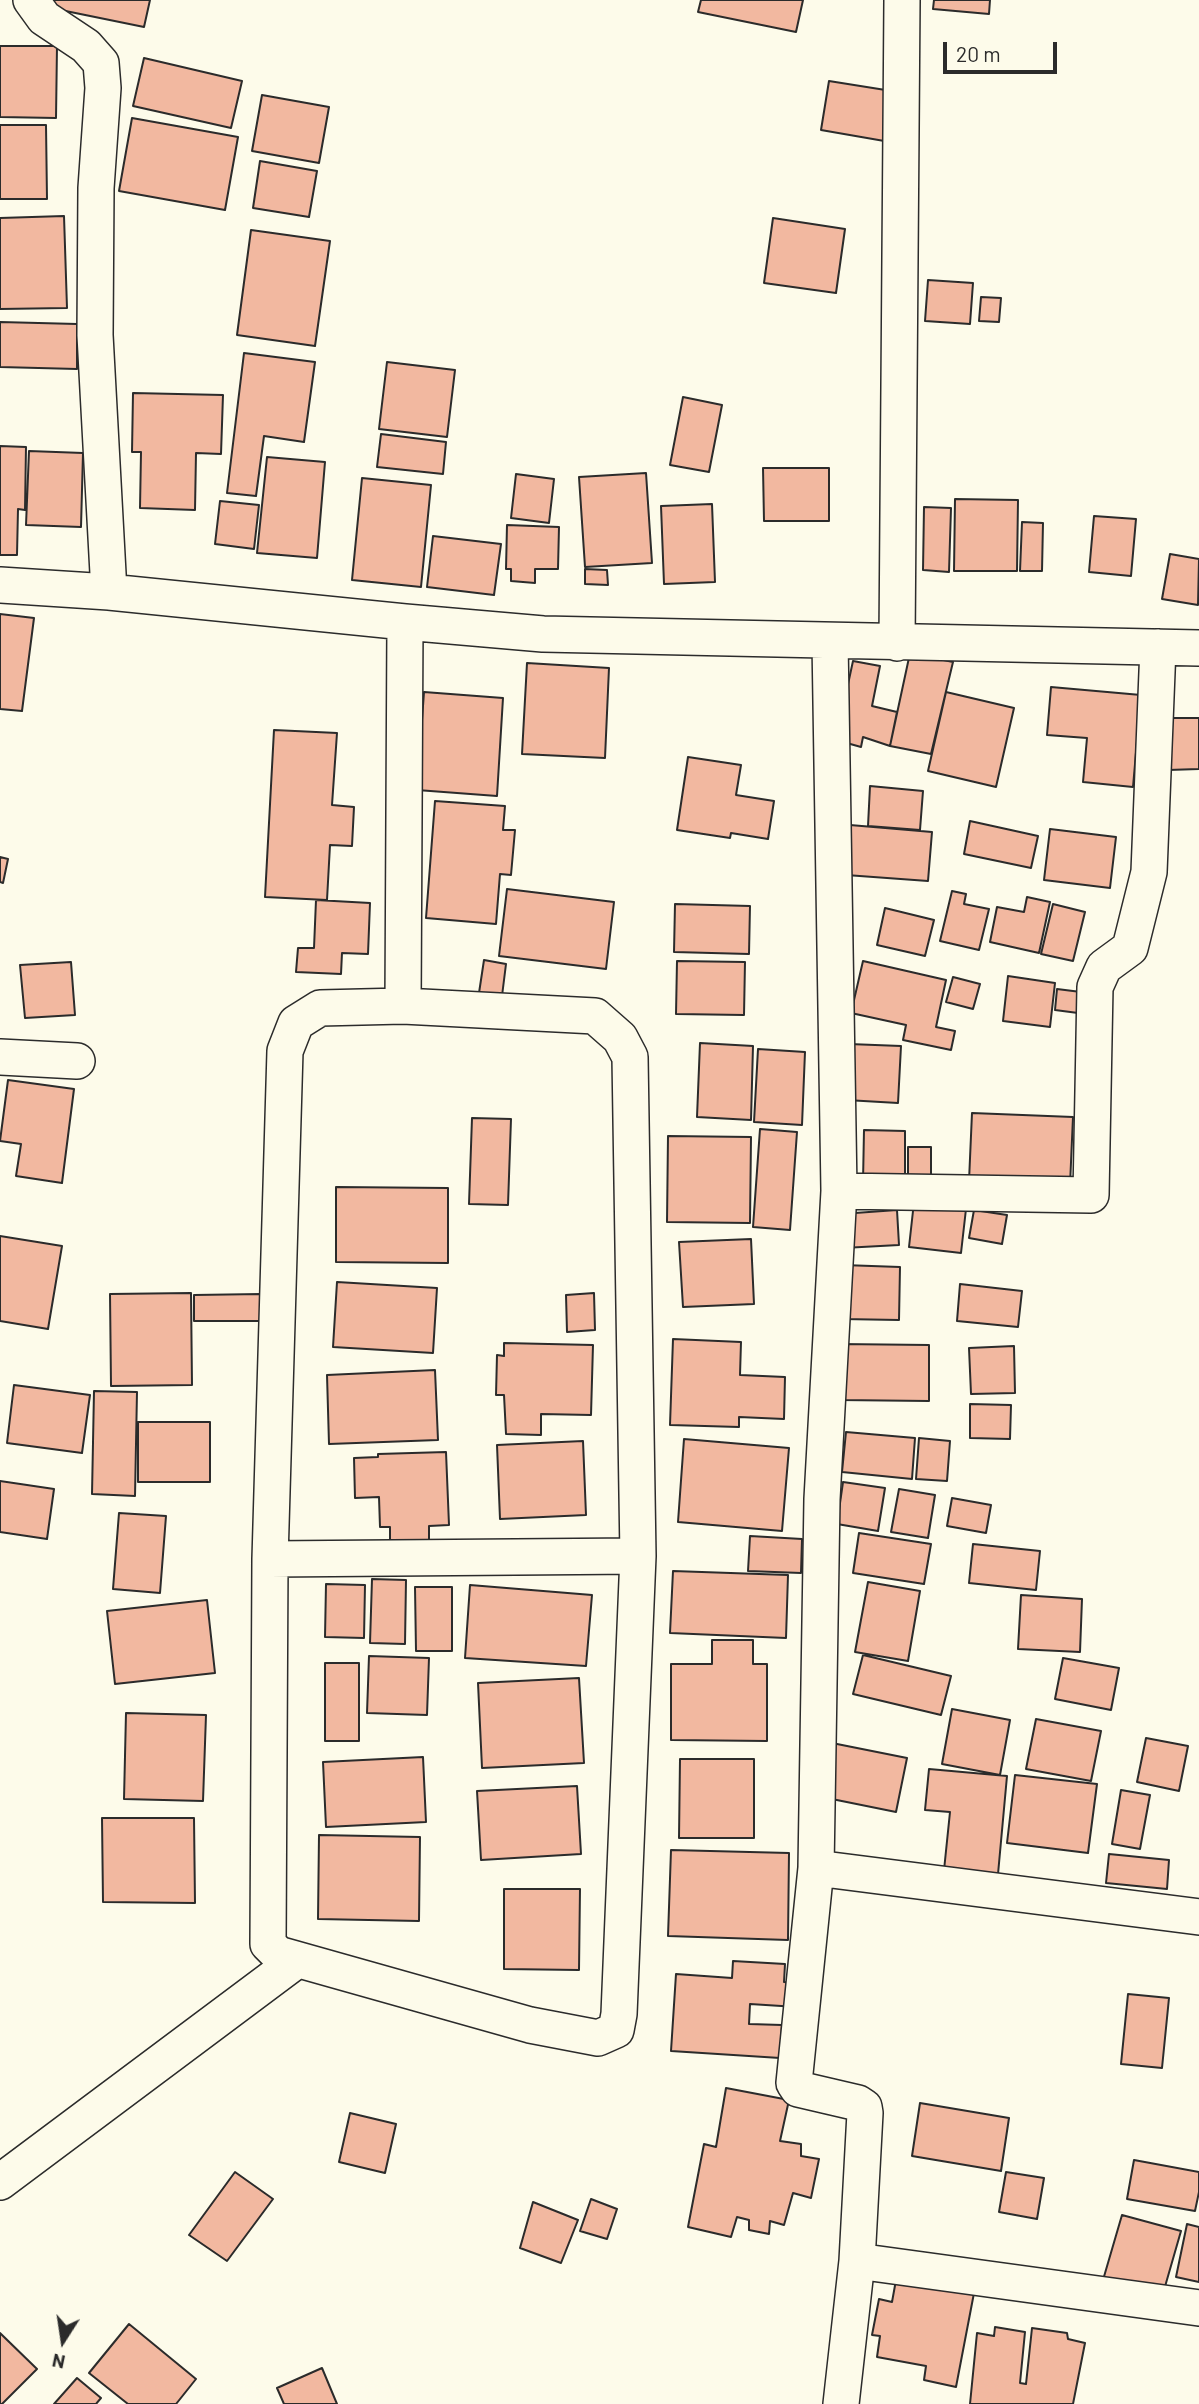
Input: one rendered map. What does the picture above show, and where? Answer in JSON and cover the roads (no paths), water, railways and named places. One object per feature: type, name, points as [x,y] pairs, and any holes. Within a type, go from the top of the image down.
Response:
[{"type":"street","points":[[32,0],[44,18],[86,46],[101,63],[103,88],[96,188],[95,335],[109,592]]},
{"type":"street","points":[[897,643],[902,0]]},
{"type":"street","points":[[0,585],[109,592],[543,634],[1199,648]]},
{"type":"street","points":[[403,1006],[405,622]]},
{"type":"street","points":[[830,641],[839,1191],[822,1499],[816,1868],[794,2083],[798,2089],[858,2103],[865,2113],[857,2261],[841,2404]]},
{"type":"street","points":[[839,1191],[1091,1195],[1095,987],[1104,967],[1130,948],[1149,872],[1158,647]]},
{"type":"street","points":[[403,1006],[595,1016],[620,1038],[629,1057],[638,1556],[619,2014],[615,2030],[598,2038],[530,2025],[297,1960],[278,1954],[268,1944],[270,1559],[285,1051],[296,1023],[320,1008],[403,1006]]},
{"type":"street","points":[[0,1057],[77,1061]]},
{"type":"street","points":[[270,1559],[638,1556]]},
{"type":"street","points":[[816,1868],[1199,1917]]},
{"type":"street","points":[[0,2182],[297,1960]]},
{"type":"street","points":[[857,2261],[1199,2308]]}]
